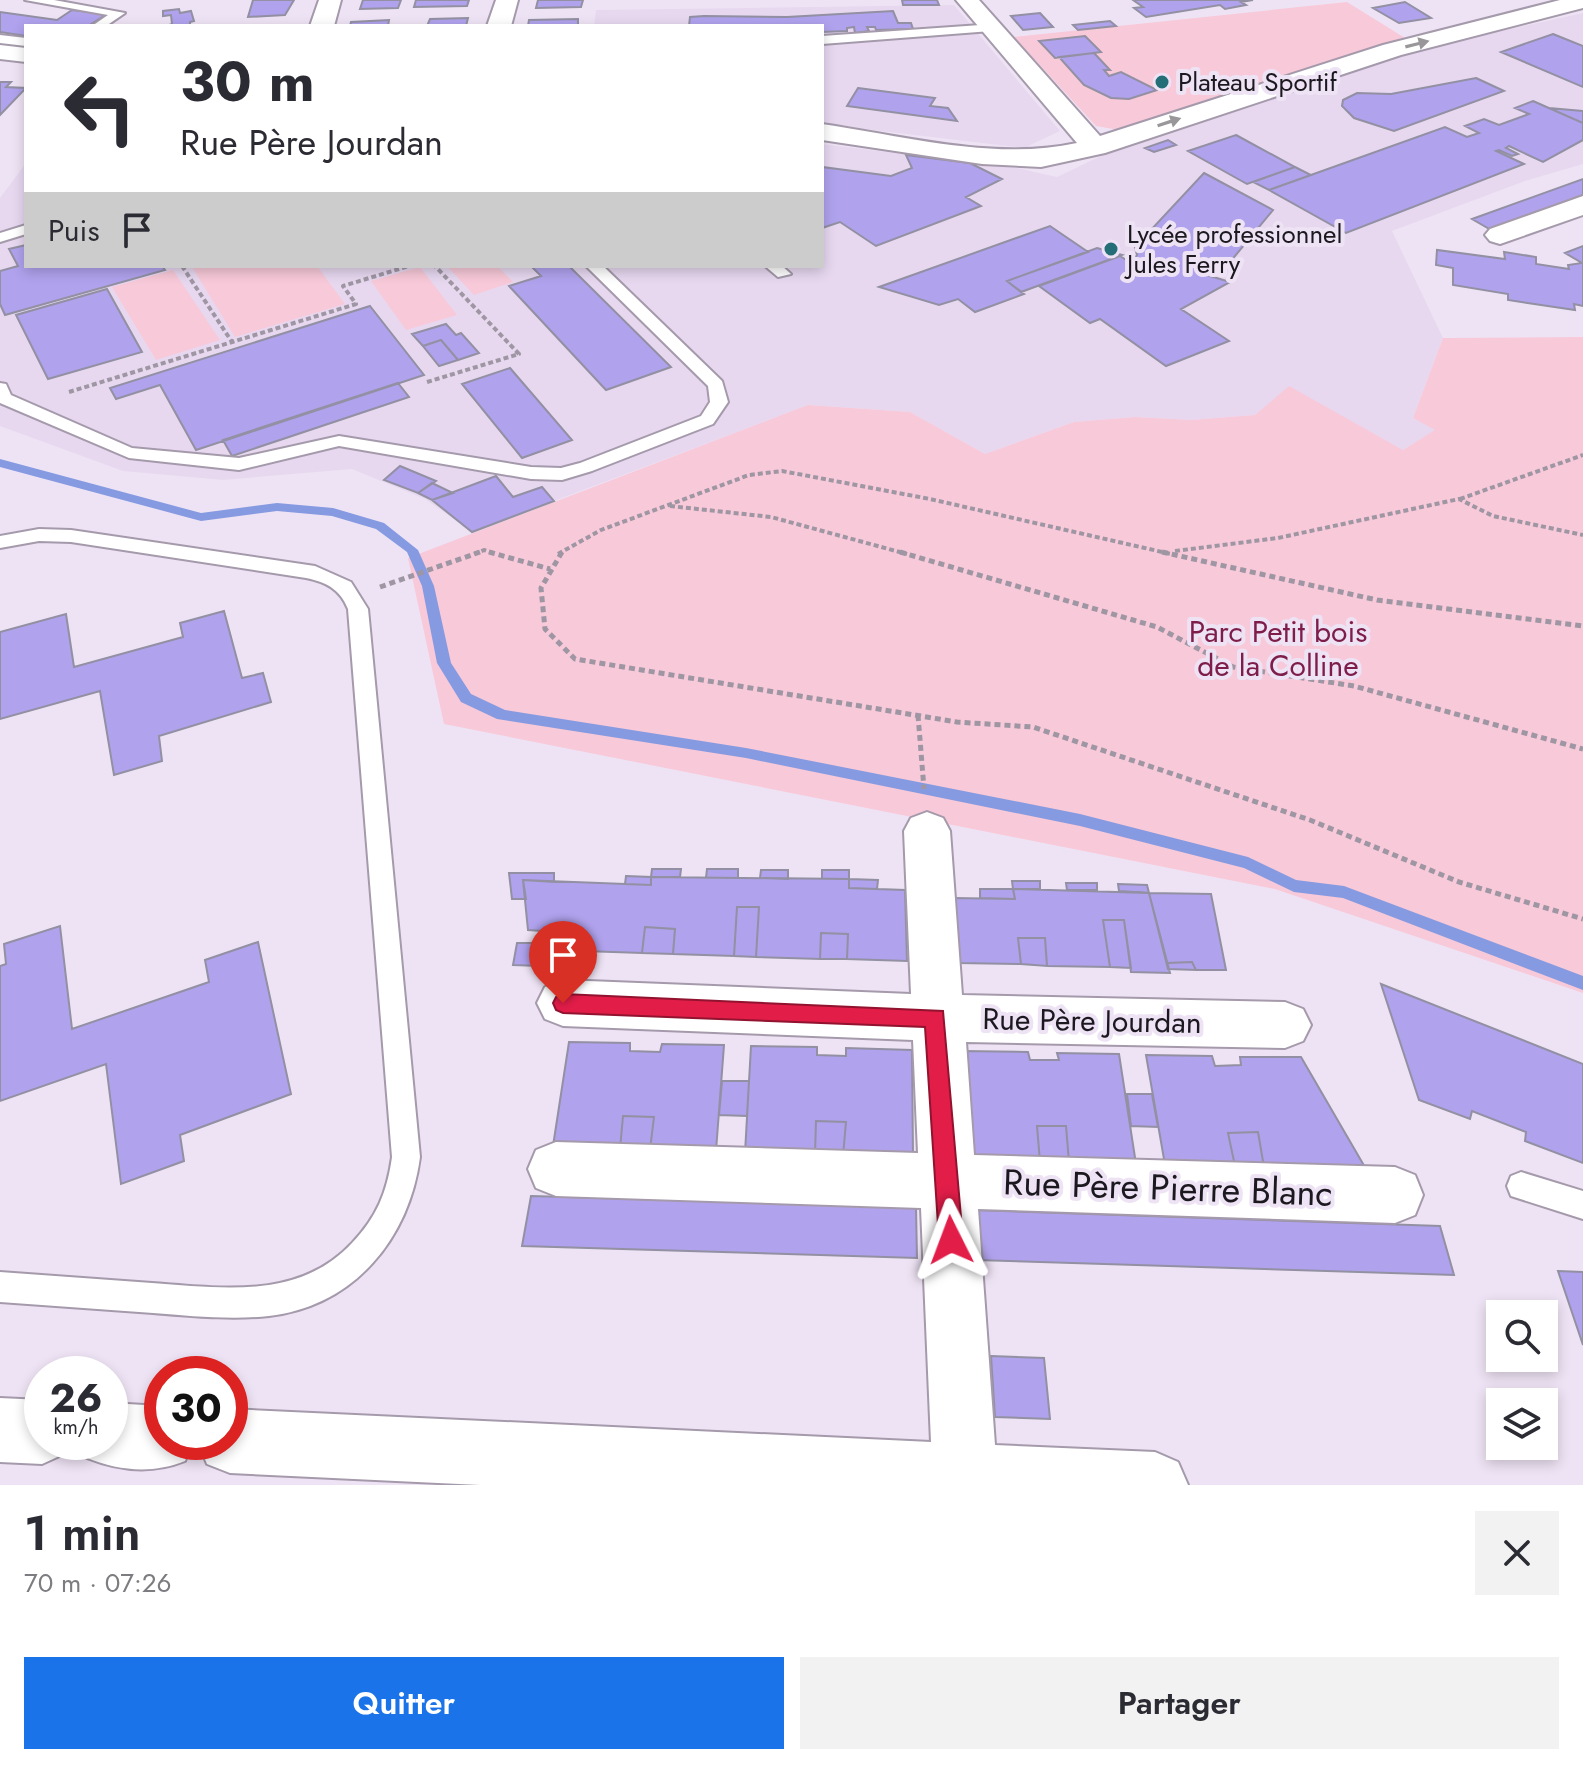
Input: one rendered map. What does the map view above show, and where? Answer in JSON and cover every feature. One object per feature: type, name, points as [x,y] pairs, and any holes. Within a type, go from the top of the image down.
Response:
[{"type":"street","points":[[323,24],[330,0]]},
{"type":"street","points":[[500,24],[507,0]]},
{"type":"street","points":[[967,0],[1095,147]]},
{"type":"street","points":[[824,132],[982,156],[1041,159],[1095,147],[1392,50],[1583,1]]},
{"type":"street","points":[[0,52],[24,55]]},
{"type":"street","points":[[1500,235],[1583,205]]},
{"type":"street","points":[[926,816],[935,1018],[965,1478]]},
{"type":"street","name":"Rue Père Jourdan","points":[[563,1003],[935,1018],[1285,1025]]},
{"type":"street","name":"Rue Père Pierre Blanc","points":[[556,1169],[1395,1195]]},
{"type":"street","points":[[0,1430],[24,1431]]},
{"type":"street","points":[[248,1442],[1155,1485]]},
{"type":"lane","points":[[31,0],[119,13],[101,24]]},
{"type":"lane","points":[[824,40],[991,27]]},
{"type":"lane","points":[[0,39],[24,42]]},
{"type":"lane","points":[[0,238],[24,230]]},
{"type":"lane","points":[[0,388],[3,398],[129,453],[224,465],[339,441],[531,473],[562,474],[707,420],[719,402],[716,385],[596,268]]},
{"type":"lane","points":[[0,542],[39,535],[71,536],[306,571],[329,576],[352,591],[358,609],[406,1157],[401,1191],[386,1222],[342,1274],[314,1290],[251,1303],[224,1303],[0,1287]]},
{"type":"lane","points":[[1521,1186],[1583,1205]]},
{"type":"path","points":[[183,268],[232,342]]},
{"type":"path","points":[[22,406],[356,304],[343,286],[402,268]]},
{"type":"path","points":[[427,382],[519,354],[437,268]]},
{"type":"path","points":[[1169,552],[1278,538],[1459,499],[1583,455]]},
{"type":"path","points":[[1583,626],[1377,600],[930,499],[782,471],[749,475],[601,530],[557,554],[541,588],[545,629],[575,659],[957,722],[1033,727],[1310,820],[1459,882],[1583,919]]},
{"type":"path","points":[[1459,499],[1493,516],[1583,535]]},
{"type":"path","points":[[669,506],[785,521],[961,568],[1157,627],[1233,667],[1354,686],[1583,749]]},
{"type":"path","points":[[412,575],[484,550],[550,569]]},
{"type":"path","points":[[918,715],[926,816]]},
{"type":"shaded area","points":[[954,5],[1060,131],[1024,148],[824,124],[824,24],[594,24],[596,10]]},
{"type":"shaded area","points":[[1583,13],[1583,164],[1525,181],[1392,231],[1443,338],[1413,418],[1436,430],[1403,450],[1289,387],[1255,415],[1191,420],[1135,417],[1074,422],[985,454],[910,412],[808,405],[472,532],[425,499],[352,469],[223,480],[123,471],[0,426],[0,198],[24,166],[24,268],[824,268],[824,144],[1017,168],[1057,177],[1132,141],[1424,48]]},
{"type":"green space","name":"Plateau Sportif","points":[[1347,2],[1405,38],[1119,130],[1096,126],[1014,37]]},
{"type":"green space","points":[[193,268],[318,268],[345,304],[235,337]]},
{"type":"green space","points":[[421,268],[457,315],[406,330],[371,281]]},
{"type":"green space","points":[[449,268],[499,268],[513,282],[474,295]]},
{"type":"green space","points":[[173,270],[220,340],[156,360],[112,287]]},
{"type":"green space","name":"Parc Petit bois de la Colline","points":[[1583,337],[1583,993],[1275,889],[444,724],[408,558],[808,405],[910,412],[985,454],[1074,422],[1135,417],[1191,420],[1255,415],[1289,386],[1403,450],[1435,430],[1413,418],[1443,338]]},
{"type":"building","points":[[253,0],[294,0],[285,15],[248,17]]},
{"type":"building","points":[[363,0],[401,0],[398,8],[360,9]]},
{"type":"building","points":[[416,0],[469,0],[467,6],[414,7]]},
{"type":"building","points":[[538,0],[583,0],[581,7],[536,8]]},
{"type":"building","points":[[902,0],[937,0],[939,5],[903,5]]},
{"type":"building","points":[[1133,0],[1253,0],[1241,2],[1246,5],[1225,9],[1220,5],[1146,17],[1134,8],[1143,7]]},
{"type":"building","points":[[1405,2],[1431,18],[1399,23],[1373,8]]},
{"type":"building","points":[[72,10],[107,14],[91,24],[24,24],[24,36],[0,32],[0,12],[57,20]]},
{"type":"building","points":[[163,11],[191,11],[194,21],[190,24],[172,24],[171,15],[163,16]]},
{"type":"building","points":[[893,11],[898,23],[911,23],[913,29],[876,30],[875,27],[867,27],[869,31],[855,33],[854,27],[847,28],[847,31],[824,32],[824,24],[689,24],[690,17],[787,17]]},
{"type":"building","points":[[1040,13],[1053,27],[1023,30],[1011,16]]},
{"type":"building","points":[[468,18],[466,24],[428,24],[430,19]]},
{"type":"building","points":[[578,19],[578,24],[528,24],[529,20]]},
{"type":"building","points":[[389,20],[388,24],[351,22]]},
{"type":"building","points":[[1110,21],[1116,26],[1078,30],[1073,25]]},
{"type":"building","points":[[1553,34],[1583,46],[1583,87],[1501,52]]},
{"type":"building","points":[[1085,36],[1101,52],[1055,58],[1039,41]]},
{"type":"building","points":[[1094,53],[1110,70],[1104,70],[1109,76],[1121,72],[1157,90],[1129,99],[1111,98],[1084,85],[1059,57]]},
{"type":"building","points":[[1476,78],[1504,91],[1394,131],[1354,118],[1342,106],[1343,100],[1357,93],[1391,94]]},
{"type":"building","points":[[0,82],[11,82],[6,87],[24,88],[24,90],[0,115]]},
{"type":"building","points":[[858,88],[935,98],[930,106],[948,108],[957,121],[847,106]]},
{"type":"building","points":[[1533,101],[1583,123],[1583,140],[1543,162],[1509,146],[1506,148],[1518,154],[1512,156],[1496,151],[1524,164],[1346,233],[1269,190],[1445,127],[1467,137],[1479,133],[1465,126],[1484,119],[1499,125],[1529,114],[1515,108]]},
{"type":"building","points":[[1549,108],[1583,111],[1583,123]]},
{"type":"building","points":[[1236,135],[1295,167],[1247,184],[1188,151]]},
{"type":"building","points":[[1168,140],[1176,145],[1154,152],[1145,148]]},
{"type":"building","points":[[906,155],[970,163],[1002,179],[966,197],[981,206],[876,246],[840,222],[824,227],[824,167],[891,176],[912,168]]},
{"type":"building","points":[[1295,167],[1311,175],[1269,190],[1253,182]]},
{"type":"building","points":[[1204,173],[1273,210],[1221,273],[1214,271],[1210,276],[1230,282],[1181,309],[1229,341],[1166,366],[1100,319],[1090,323],[1039,286],[1120,256],[1131,263],[1137,255],[1135,247]]},
{"type":"building","points":[[1583,179],[1583,195],[1491,230],[1472,219]]},
{"type":"building","points":[[1050,226],[1088,252],[1007,281],[1024,294],[975,312],[958,299],[939,305],[879,287]]},
{"type":"building","points":[[24,245],[24,268],[165,270],[5,315],[0,304],[0,271],[18,266],[9,249]]},
{"type":"building","points":[[1583,246],[1583,306],[1574,304],[1575,310],[1508,300],[1508,294],[1453,285],[1453,268],[1436,265],[1437,250],[1505,259],[1504,252],[1536,257],[1536,264],[1569,269],[1568,265],[1582,263],[1565,253]]},
{"type":"building","points":[[1097,248],[1122,255],[1021,292],[1007,281]]},
{"type":"building","points":[[533,268],[571,268],[671,367],[606,390],[509,286],[541,276]]},
{"type":"building","points":[[107,289],[142,352],[48,379],[16,315]]},
{"type":"building","points":[[370,306],[424,375],[196,450],[160,385],[116,399],[110,388]]},
{"type":"building","points":[[446,324],[456,335],[461,333],[479,353],[458,360],[441,340],[423,346],[412,334]]},
{"type":"building","points":[[441,340],[458,360],[439,366],[423,346]]},
{"type":"building","points":[[510,368],[572,440],[522,458],[462,384]]},
{"type":"building","points":[[398,383],[409,397],[232,456],[223,440]]},
{"type":"building","points":[[400,466],[436,481],[418,493],[384,480]]},
{"type":"building","points":[[496,476],[513,497],[542,487],[554,501],[472,532],[432,500]]},
{"type":"building","points":[[432,483],[453,493],[432,500],[418,493]]},
{"type":"building","points":[[224,611],[242,678],[263,673],[271,702],[159,736],[162,761],[114,775],[100,691],[0,719],[0,632],[66,614],[74,667],[183,637],[180,623]]},
{"type":"building","points":[[652,869],[681,869],[680,877],[651,877]]},
{"type":"building","points":[[707,869],[738,869],[738,878],[706,878]]},
{"type":"building","points":[[761,870],[788,870],[788,879],[760,878]]},
{"type":"building","points":[[822,870],[849,870],[849,879],[822,879]]},
{"type":"building","points":[[509,873],[554,873],[554,882],[523,880],[526,899],[512,899]]},
{"type":"building","points":[[626,876],[651,877],[651,885],[625,884]]},
{"type":"building","points":[[651,877],[849,879],[849,888],[905,890],[907,961],[847,959],[848,934],[821,933],[820,959],[756,957],[759,907],[737,907],[734,956],[673,954],[675,929],[645,927],[642,953],[554,950],[557,932],[528,930],[523,880],[651,885]]},
{"type":"building","points":[[849,879],[878,880],[877,889],[849,888]]},
{"type":"building","points":[[1012,881],[1040,881],[1040,889],[1013,889]]},
{"type":"building","points":[[1066,883],[1097,883],[1097,890],[1067,890]]},
{"type":"building","points":[[1118,884],[1147,885],[1149,893],[1119,891]]},
{"type":"building","points":[[980,889],[1013,889],[1015,899],[980,898]]},
{"type":"building","points":[[1013,889],[1149,893],[1170,973],[1131,972],[1124,920],[1103,920],[1110,967],[1047,966],[1045,938],[1018,938],[1021,964],[958,963],[954,898],[1015,899]]},
{"type":"building","points":[[1149,893],[1211,894],[1226,970],[1196,970],[1192,962],[1167,963],[1168,969]]},
{"type":"building","points":[[737,907],[759,907],[756,957],[734,956]]},
{"type":"building","points":[[1103,920],[1124,920],[1131,968],[1110,967]]},
{"type":"building","points":[[60,926],[72,1029],[209,982],[205,960],[258,942],[291,1094],[180,1135],[184,1161],[121,1184],[106,1064],[0,1101],[0,966],[6,964],[4,944]]},
{"type":"building","points":[[645,927],[675,929],[673,954],[642,953]]},
{"type":"building","points":[[821,933],[848,934],[847,959],[820,959]]},
{"type":"building","points":[[1018,938],[1045,938],[1047,966],[1021,964]]},
{"type":"building","points":[[517,943],[545,943],[540,966],[513,965]]},
{"type":"building","points":[[1192,962],[1196,970],[1168,969],[1167,963]]},
{"type":"building","points":[[1381,984],[1583,1064],[1583,1163],[1525,1141],[1526,1132],[1472,1111],[1470,1119],[1419,1100]]},
{"type":"building","points":[[569,1042],[630,1043],[630,1051],[660,1052],[662,1044],[724,1045],[716,1151],[650,1150],[654,1117],[623,1116],[620,1149],[553,1146]]},
{"type":"building","points":[[751,1046],[817,1047],[817,1055],[846,1056],[846,1048],[912,1050],[913,1157],[843,1156],[846,1122],[816,1121],[815,1154],[745,1153]]},
{"type":"building","points":[[963,1051],[1028,1052],[1030,1060],[1059,1060],[1057,1053],[1119,1054],[1136,1164],[1069,1162],[1066,1126],[1037,1126],[1040,1162],[969,1161]]},
{"type":"building","points":[[1146,1055],[1212,1056],[1215,1066],[1241,1065],[1240,1057],[1301,1057],[1366,1169],[1264,1167],[1258,1132],[1228,1133],[1235,1166],[1165,1165]]},
{"type":"building","points":[[722,1081],[749,1081],[747,1116],[719,1115]]},
{"type":"building","points":[[1127,1094],[1152,1094],[1158,1127],[1131,1126]]},
{"type":"building","points":[[623,1116],[654,1117],[650,1150],[620,1149]]},
{"type":"building","points":[[816,1121],[846,1122],[843,1156],[815,1154]]},
{"type":"building","points":[[1037,1126],[1066,1126],[1069,1162],[1040,1162]]},
{"type":"building","points":[[1258,1132],[1264,1167],[1235,1166],[1228,1133]]},
{"type":"building","points":[[531,1196],[916,1207],[917,1258],[522,1246]]},
{"type":"building","points":[[973,1210],[1440,1226],[1454,1275],[976,1260]]},
{"type":"building","points":[[1558,1271],[1583,1272],[1583,1345]]},
{"type":"building","points":[[991,1356],[1044,1358],[1050,1419],[995,1417]]},
{"type":"waterway","points":[[0,463],[201,517],[277,507],[333,512],[380,526],[412,550],[428,586],[444,663],[466,698],[502,715],[746,753],[1080,820],[1248,863],[1294,886],[1344,892],[1583,983]]},
{"type":"place","name":"Plateau Sportif","points":[[1162,82]]},
{"type":"place","name":"Lycée professionnel Jules Ferry","points":[[1111,249]]},
{"type":"route","points":[[563,1003],[935,1018],[951,1240]]}]
